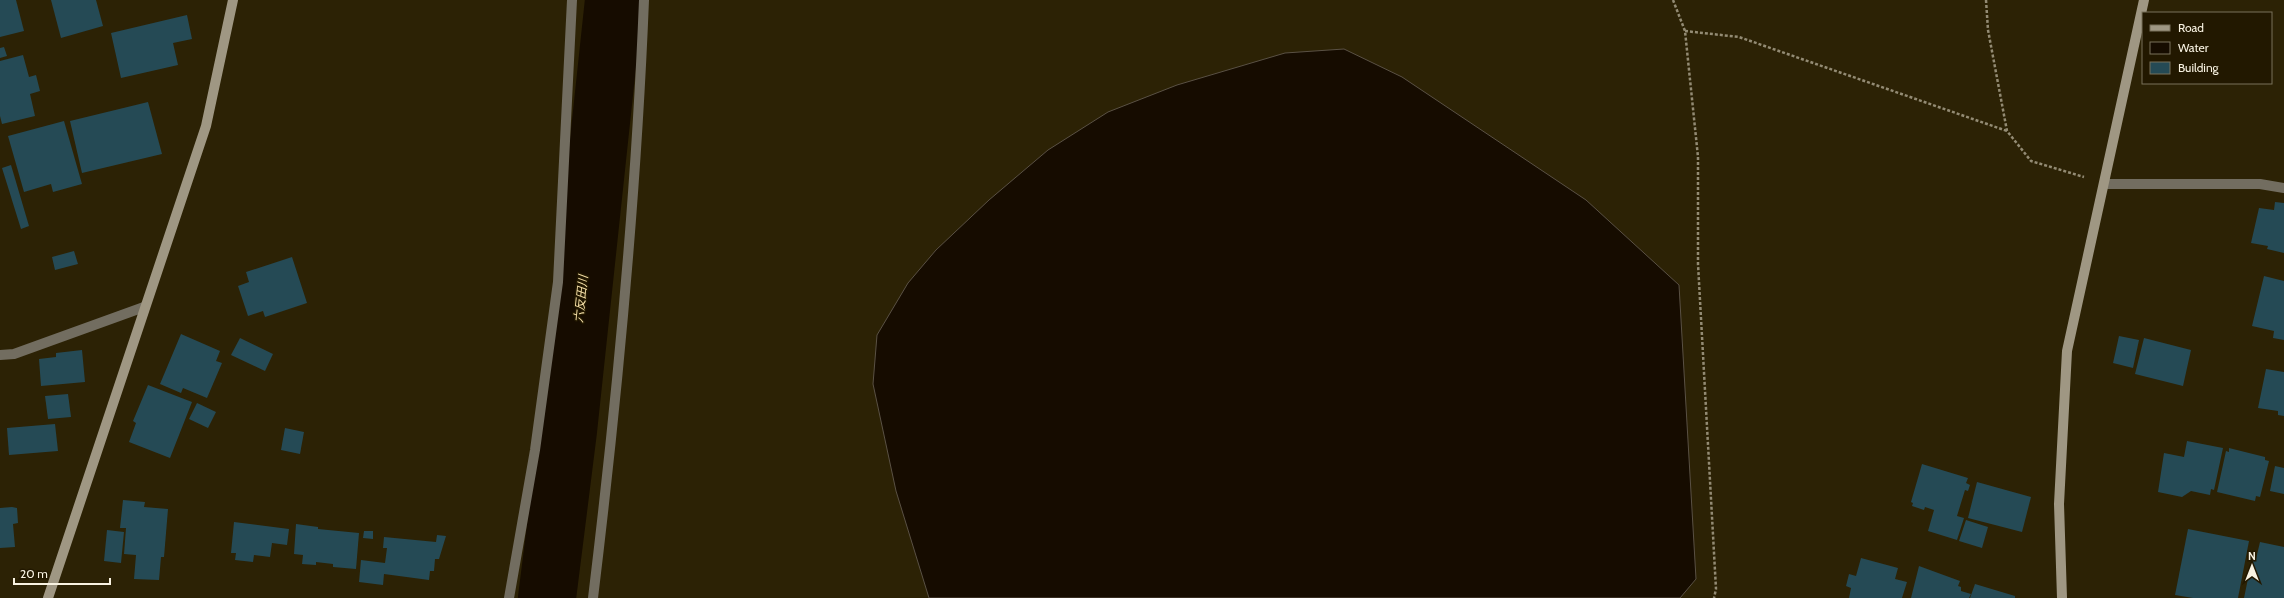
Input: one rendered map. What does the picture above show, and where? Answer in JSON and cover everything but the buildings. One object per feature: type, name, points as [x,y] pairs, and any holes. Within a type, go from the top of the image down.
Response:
[{"type":"street","points":[[48,598],[144,307],[206,126],[233,0]]},
{"type":"street","points":[[509,598],[535,450],[558,282],[572,0]]},
{"type":"street","points":[[593,598],[612,446],[641,80],[644,0]]},
{"type":"street","points":[[2062,598],[2059,504],[2067,351],[2105,184],[2144,0]]},
{"type":"street","points":[[2105,184],[2260,184],[2284,188]]},
{"type":"street","points":[[0,355],[14,354],[144,307]]},
{"type":"path","points":[[1673,0],[1685,31],[1698,157],[1698,264],[1716,589],[1714,598]]},
{"type":"path","points":[[1986,0],[1988,30],[2007,131],[2031,161],[2105,184]]},
{"type":"path","points":[[1685,31],[1739,37],[2007,131]]},
{"type":"water","points":[[1344,49],[1402,77],[1586,200],[1679,285],[1696,579],[1680,598],[929,598],[896,491],[873,384],[877,335],[908,283],[936,250],[989,200],[1048,150],[1108,112],[1177,85],[1285,53]]},
{"type":"waterway","name":"六反田川","points":[[547,598],[568,431],[614,0]]}]
